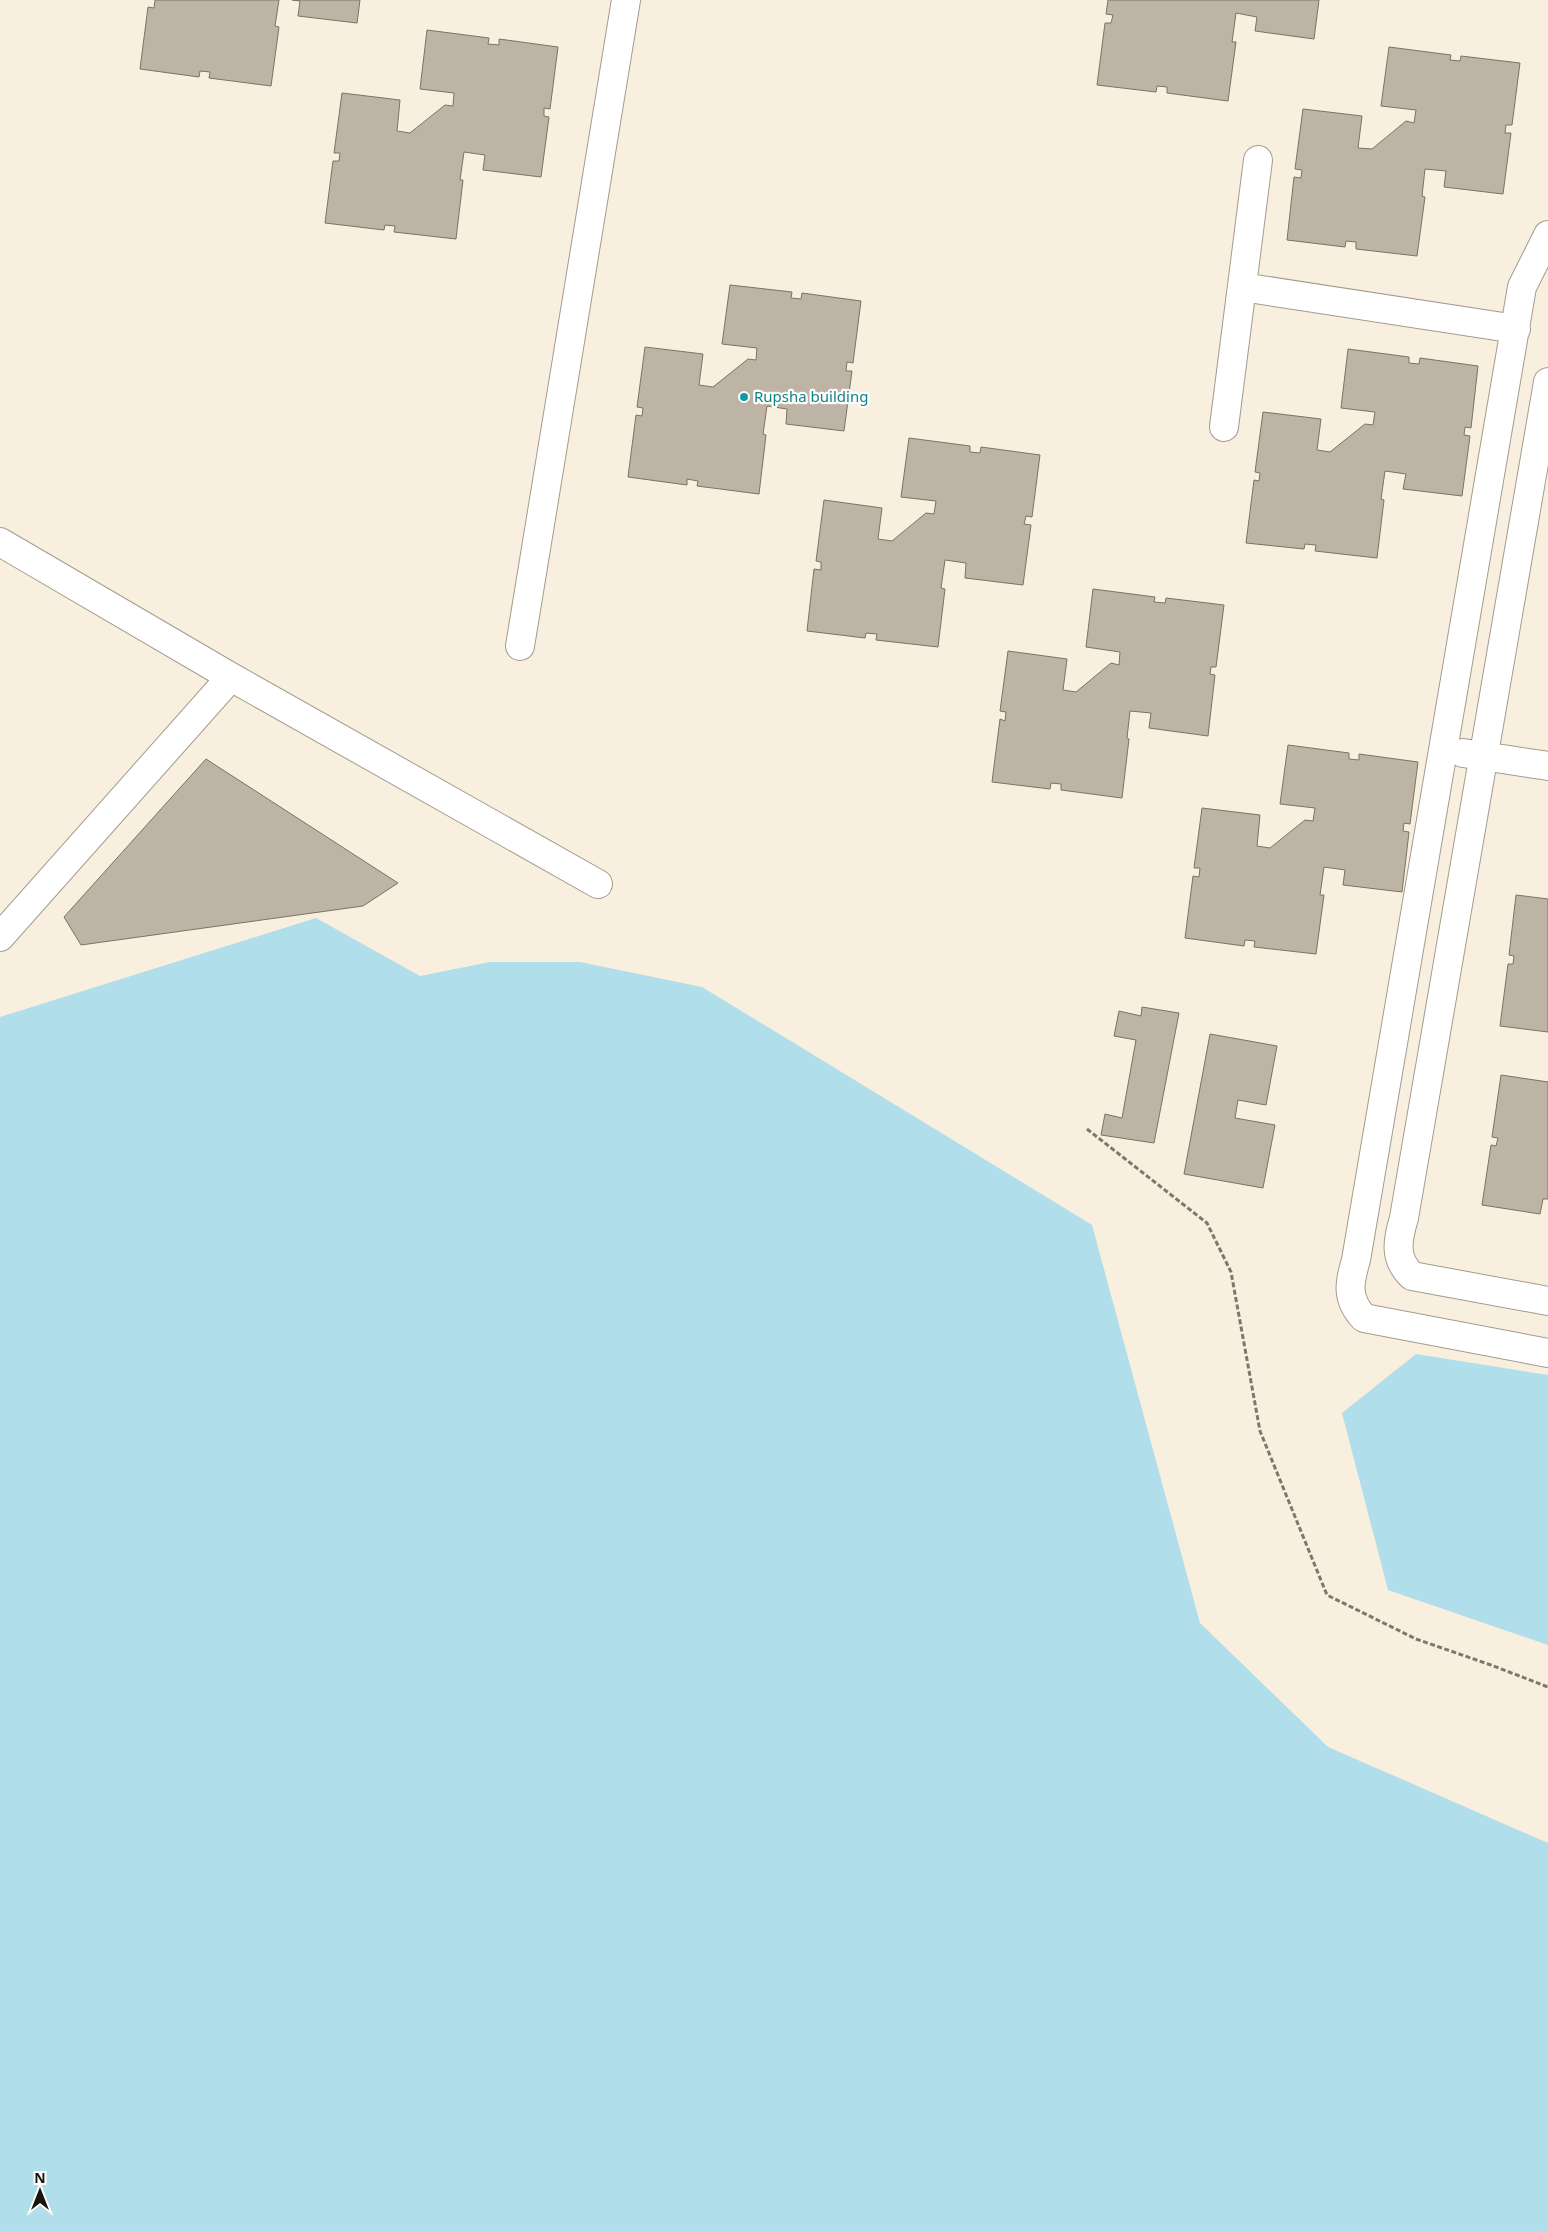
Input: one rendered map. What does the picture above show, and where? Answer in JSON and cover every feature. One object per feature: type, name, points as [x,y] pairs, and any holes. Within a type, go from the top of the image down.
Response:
[{"type":"street","points":[[520,646],[626,0]]},
{"type":"street","points":[[1224,426],[1258,160]]},
{"type":"street","points":[[1548,235],[1522,287],[1356,1260],[1350,1280],[1353,1307],[1364,1318],[1548,1353]]},
{"type":"street","points":[[1242,287],[1516,329]]},
{"type":"street","points":[[1548,382],[1482,756],[1404,1218],[1398,1238],[1402,1266],[1412,1276],[1548,1301]]},
{"type":"street","points":[[0,542],[231,677],[598,884]]},
{"type":"street","points":[[0,937],[231,677]]},
{"type":"street","points":[[1444,751],[1548,766]]},
{"type":"path","points":[[1087,1129],[1207,1223],[1231,1272],[1260,1431],[1326,1594],[1416,1639],[1491,1664],[1548,1688]]},
{"type":"water","points":[[316,918],[420,976],[490,962],[580,962],[702,987],[1092,1225],[1200,1623],[1328,1747],[1548,1843],[1548,2231],[0,2231],[0,1017]]},
{"type":"water","points":[[1416,1354],[1548,1375],[1548,1645],[1388,1590],[1342,1413]]},
{"type":"building","points":[[155,0],[279,0],[275,26],[279,27],[271,86],[209,78],[210,72],[200,71],[199,77],[140,69],[148,7],[154,8]]},
{"type":"building","points":[[292,0],[360,0],[357,23],[298,16],[300,1]]},
{"type":"building","points":[[1108,0],[1319,0],[1314,39],[1255,31],[1257,17],[1236,13],[1232,42],[1236,42],[1228,101],[1167,93],[1167,87],[1157,86],[1156,92],[1097,85],[1105,23],[1111,23],[1113,15],[1106,14]]},
{"type":"building","points":[[427,30],[489,38],[488,44],[499,45],[499,39],[558,47],[550,109],[544,108],[544,116],[549,117],[541,177],[483,170],[485,155],[464,152],[460,180],[463,180],[456,239],[394,232],[395,226],[385,225],[384,230],[325,223],[333,161],[339,161],[340,153],[334,153],[342,93],[400,100],[397,131],[410,133],[445,105],[453,106],[454,93],[420,89]]},
{"type":"building","points":[[1389,47],[1451,55],[1450,60],[1460,61],[1461,56],[1520,63],[1512,125],[1506,125],[1505,133],[1511,133],[1503,194],[1444,187],[1446,171],[1425,169],[1422,196],[1425,197],[1417,256],[1356,249],[1356,242],[1346,241],[1345,247],[1287,240],[1294,177],[1301,178],[1302,170],[1295,169],[1303,109],[1362,116],[1358,148],[1372,149],[1406,121],[1414,123],[1416,110],[1381,106]]},
{"type":"building","name":"Rupsha building","points":[[730,285],[792,292],[791,298],[801,299],[802,293],[861,301],[853,363],[847,362],[846,371],[852,371],[844,431],[786,424],[787,409],[767,406],[763,434],[766,435],[759,494],[697,486],[698,481],[687,479],[687,485],[628,477],[636,415],[642,416],[643,408],[637,407],[645,347],[703,354],[699,385],[713,387],[748,359],[756,360],[757,348],[722,344]]},
{"type":"building","points":[[1348,349],[1409,357],[1409,363],[1419,364],[1420,358],[1478,366],[1471,428],[1465,427],[1464,435],[1470,436],[1462,496],[1403,489],[1406,474],[1385,471],[1381,499],[1384,500],[1377,558],[1315,551],[1316,545],[1305,544],[1304,549],[1246,543],[1254,480],[1259,481],[1260,473],[1255,472],[1263,412],[1321,419],[1317,450],[1330,452],[1365,424],[1373,425],[1375,412],[1341,408]]},
{"type":"building","points":[[909,438],[970,446],[970,452],[980,453],[981,447],[1040,455],[1032,517],[1026,516],[1024,524],[1031,525],[1023,585],[965,578],[966,563],[945,560],[941,588],[945,589],[938,647],[876,640],[877,634],[866,633],[865,638],[807,631],[814,569],[821,570],[821,562],[816,561],[824,500],[882,508],[878,539],[892,541],[926,513],[934,514],[936,501],[901,497]]},
{"type":"building","points":[[1093,589],[1155,597],[1154,602],[1165,603],[1166,598],[1224,605],[1216,667],[1211,667],[1210,674],[1215,675],[1208,736],[1149,728],[1151,713],[1130,711],[1127,738],[1129,739],[1122,798],[1061,790],[1061,784],[1051,783],[1050,789],[992,782],[1000,719],[1005,721],[1006,712],[1000,711],[1008,651],[1067,659],[1063,690],[1076,692],[1111,663],[1119,665],[1120,652],[1086,647]]},
{"type":"building","points":[[1288,745],[1349,753],[1349,759],[1359,760],[1359,754],[1418,762],[1410,824],[1404,823],[1403,831],[1409,832],[1402,892],[1343,885],[1345,870],[1324,867],[1320,895],[1324,895],[1316,954],[1254,947],[1255,941],[1245,940],[1244,946],[1185,938],[1193,876],[1199,877],[1200,868],[1194,868],[1202,808],[1260,815],[1257,846],[1270,848],[1305,820],[1313,821],[1315,808],[1280,804]]},
{"type":"building","points":[[206,759],[398,883],[363,906],[81,945],[64,917]]},
{"type":"building","points":[[1516,895],[1548,899],[1548,1032],[1500,1026],[1508,964],[1513,964],[1514,956],[1509,955]]},
{"type":"building","points":[[1142,1007],[1179,1013],[1154,1143],[1101,1135],[1105,1114],[1122,1118],[1136,1040],[1114,1036],[1119,1011],[1141,1016]]},
{"type":"building","points":[[1210,1034],[1277,1046],[1266,1105],[1238,1100],[1235,1118],[1275,1125],[1263,1188],[1184,1174]]},
{"type":"building","points":[[1501,1075],[1548,1082],[1548,1199],[1543,1199],[1540,1214],[1482,1205],[1491,1145],[1496,1146],[1498,1138],[1492,1137]]},
{"type":"place","name":"Rupsha building","points":[[744,397]]}]
